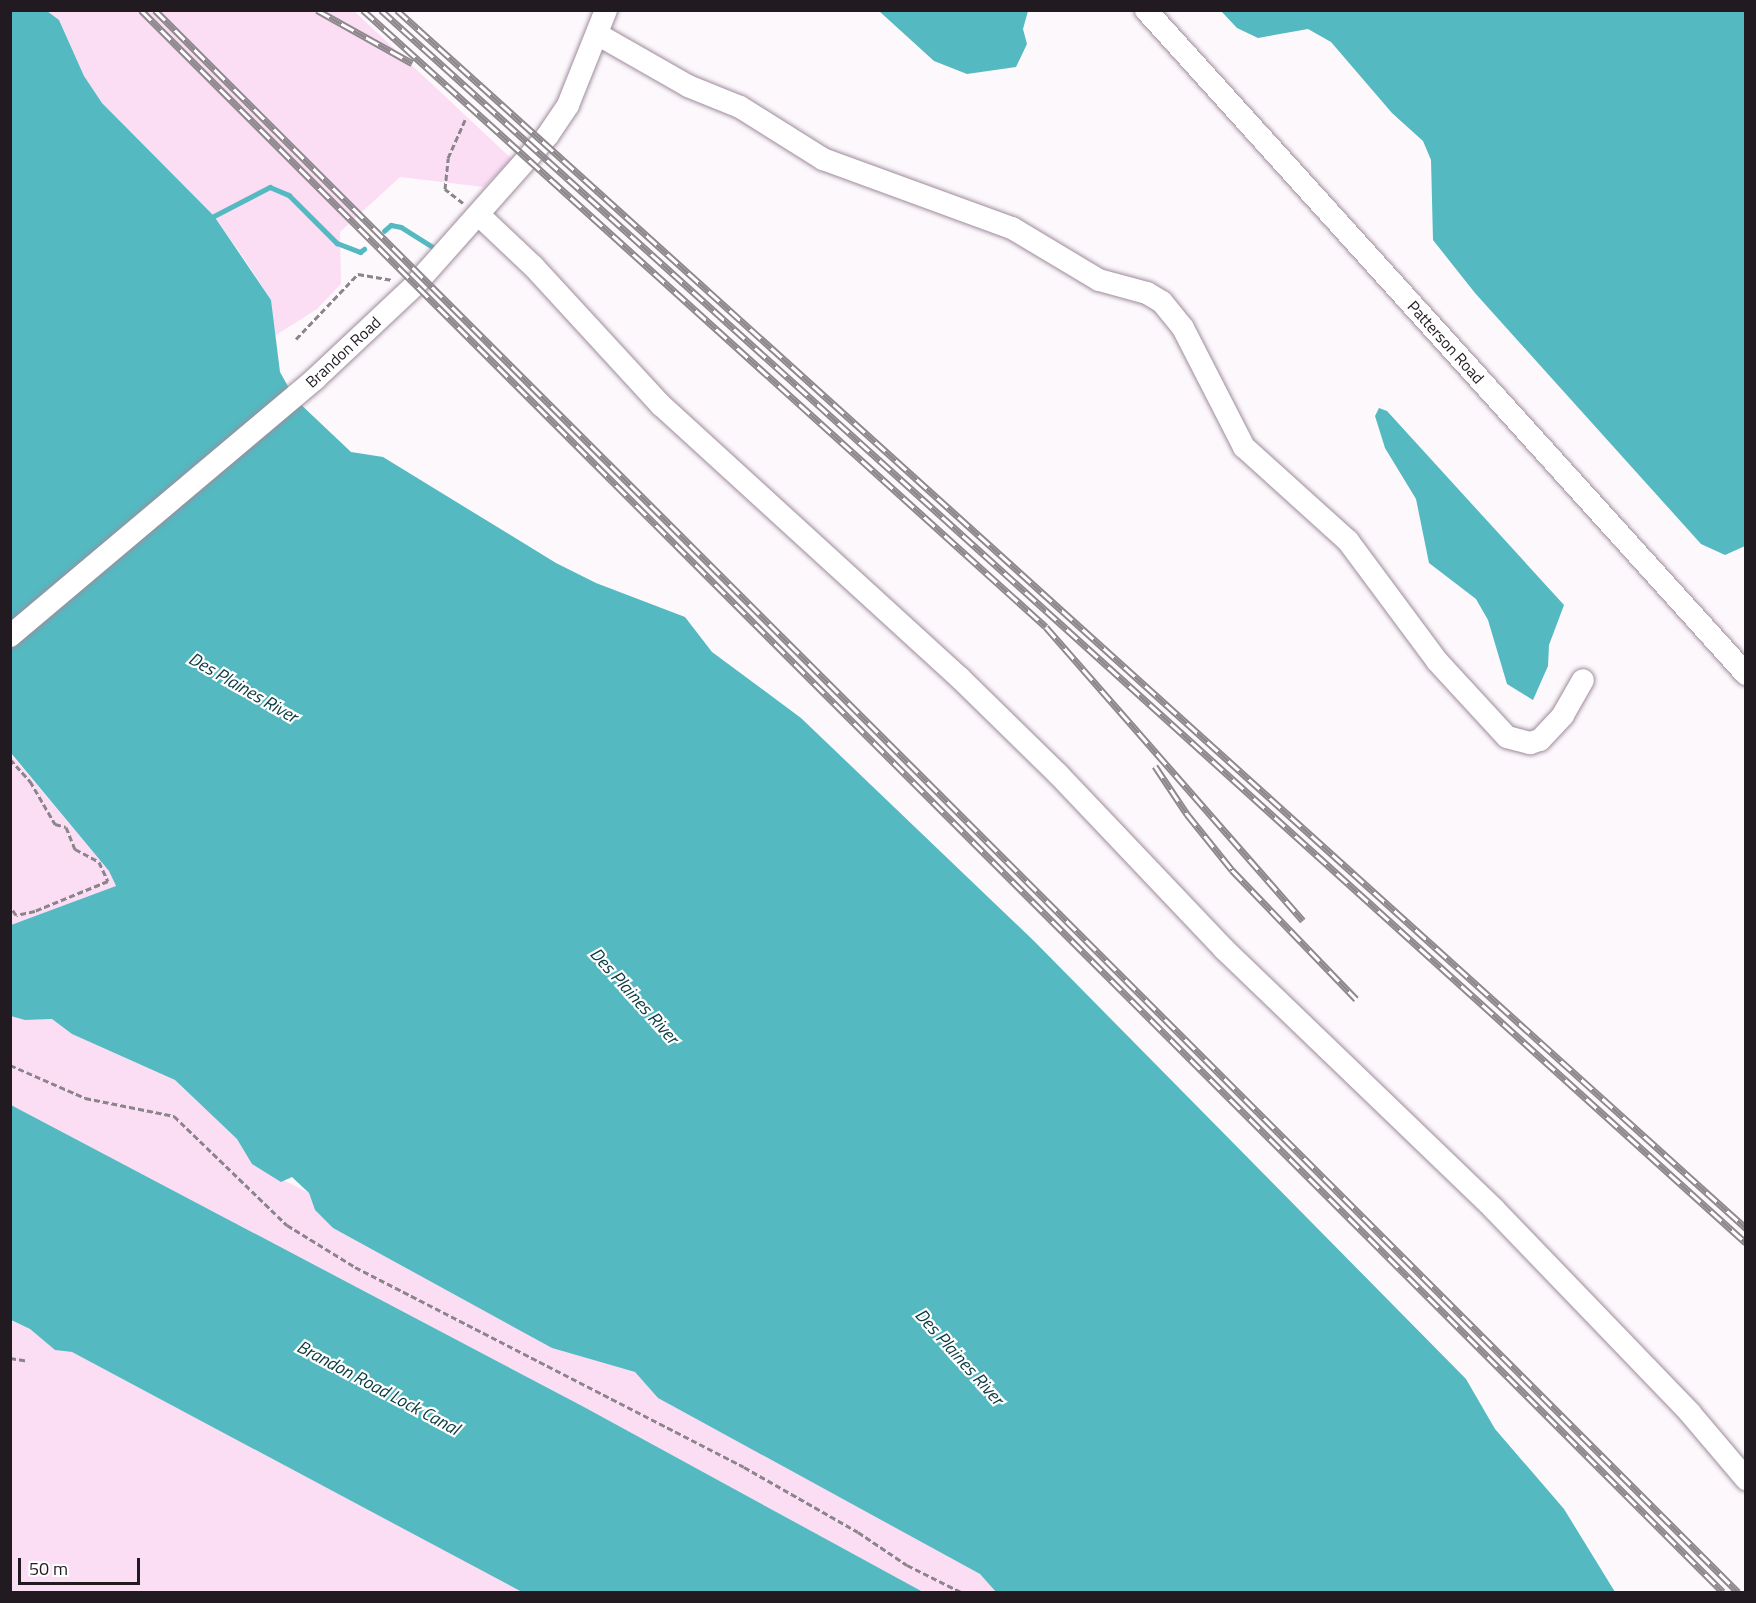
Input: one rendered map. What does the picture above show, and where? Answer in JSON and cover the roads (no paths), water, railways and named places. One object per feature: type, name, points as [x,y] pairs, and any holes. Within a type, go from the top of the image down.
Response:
[{"type":"street","name":"Patterson Road","points":[[1146,10],[1746,674]]},
{"type":"street","name":"Brandon Road","points":[[10,636],[315,379],[415,285],[548,135],[568,105],[602,17]]},
{"type":"street","points":[[602,17],[688,86],[740,107],[823,159],[1012,228],[1099,280],[1147,293],[1162,302],[1183,328],[1244,447],[1348,541],[1437,661],[1507,737],[1530,743],[1540,740],[1563,715],[1583,680]]},
{"type":"street","points":[[479,215],[533,266],[661,405],[960,678],[1058,774],[1224,949],[1494,1209],[1690,1413],[1746,1479]]},
{"type":"water","name":"Des Plaines River","points":[[11,11],[47,11],[59,20],[84,76],[102,103],[214,216],[271,300],[280,372],[295,399],[351,452],[383,457],[556,563],[596,583],[685,617],[712,652],[801,718],[1034,941],[1466,1379],[1495,1429],[1564,1509],[1615,1592],[996,1592],[980,1574],[658,1398],[635,1372],[552,1348],[333,1228],[315,1210],[309,1193],[292,1177],[281,1182],[252,1164],[237,1139],[175,1080],[72,1034],[52,1019],[25,1020],[11,1016],[11,925],[116,886],[109,871],[11,753]]},
{"type":"water","points":[[879,11],[1028,11],[1023,29],[1027,44],[1016,67],[967,74],[934,61]]},
{"type":"water","points":[[1221,11],[1745,11],[1745,546],[1725,555],[1701,544],[1475,293],[1433,240],[1431,160],[1423,141],[1392,113],[1331,42],[1308,29],[1258,38],[1237,28]]},
{"type":"water","points":[[1379,408],[1387,411],[1564,605],[1549,645],[1548,666],[1533,700],[1507,684],[1488,620],[1476,599],[1429,563],[1416,499],[1385,448],[1375,416]]},
{"type":"water","name":"Brandon Road Lock Canal","points":[[11,1105],[584,1407],[923,1592],[522,1592],[72,1352],[55,1350],[30,1329],[11,1320]]},
{"type":"waterway","points":[[214,216],[270,187],[289,195],[337,243],[360,252],[364,249]]},
{"type":"waterway","points":[[384,231],[391,225],[401,227],[432,246]]},
{"type":"railway","points":[[141,10],[1723,1592]]},
{"type":"railway","points":[[155,10],[1738,1592]]},
{"type":"railway","points":[[317,10],[412,63]]},
{"type":"railway","points":[[363,10],[1046,627],[1303,921]]},
{"type":"railway","points":[[381,10],[1746,1243]]},
{"type":"railway","points":[[397,10],[1746,1228]]},
{"type":"railway","points":[[1155,766],[1187,814],[1232,870],[1356,999]]}]
